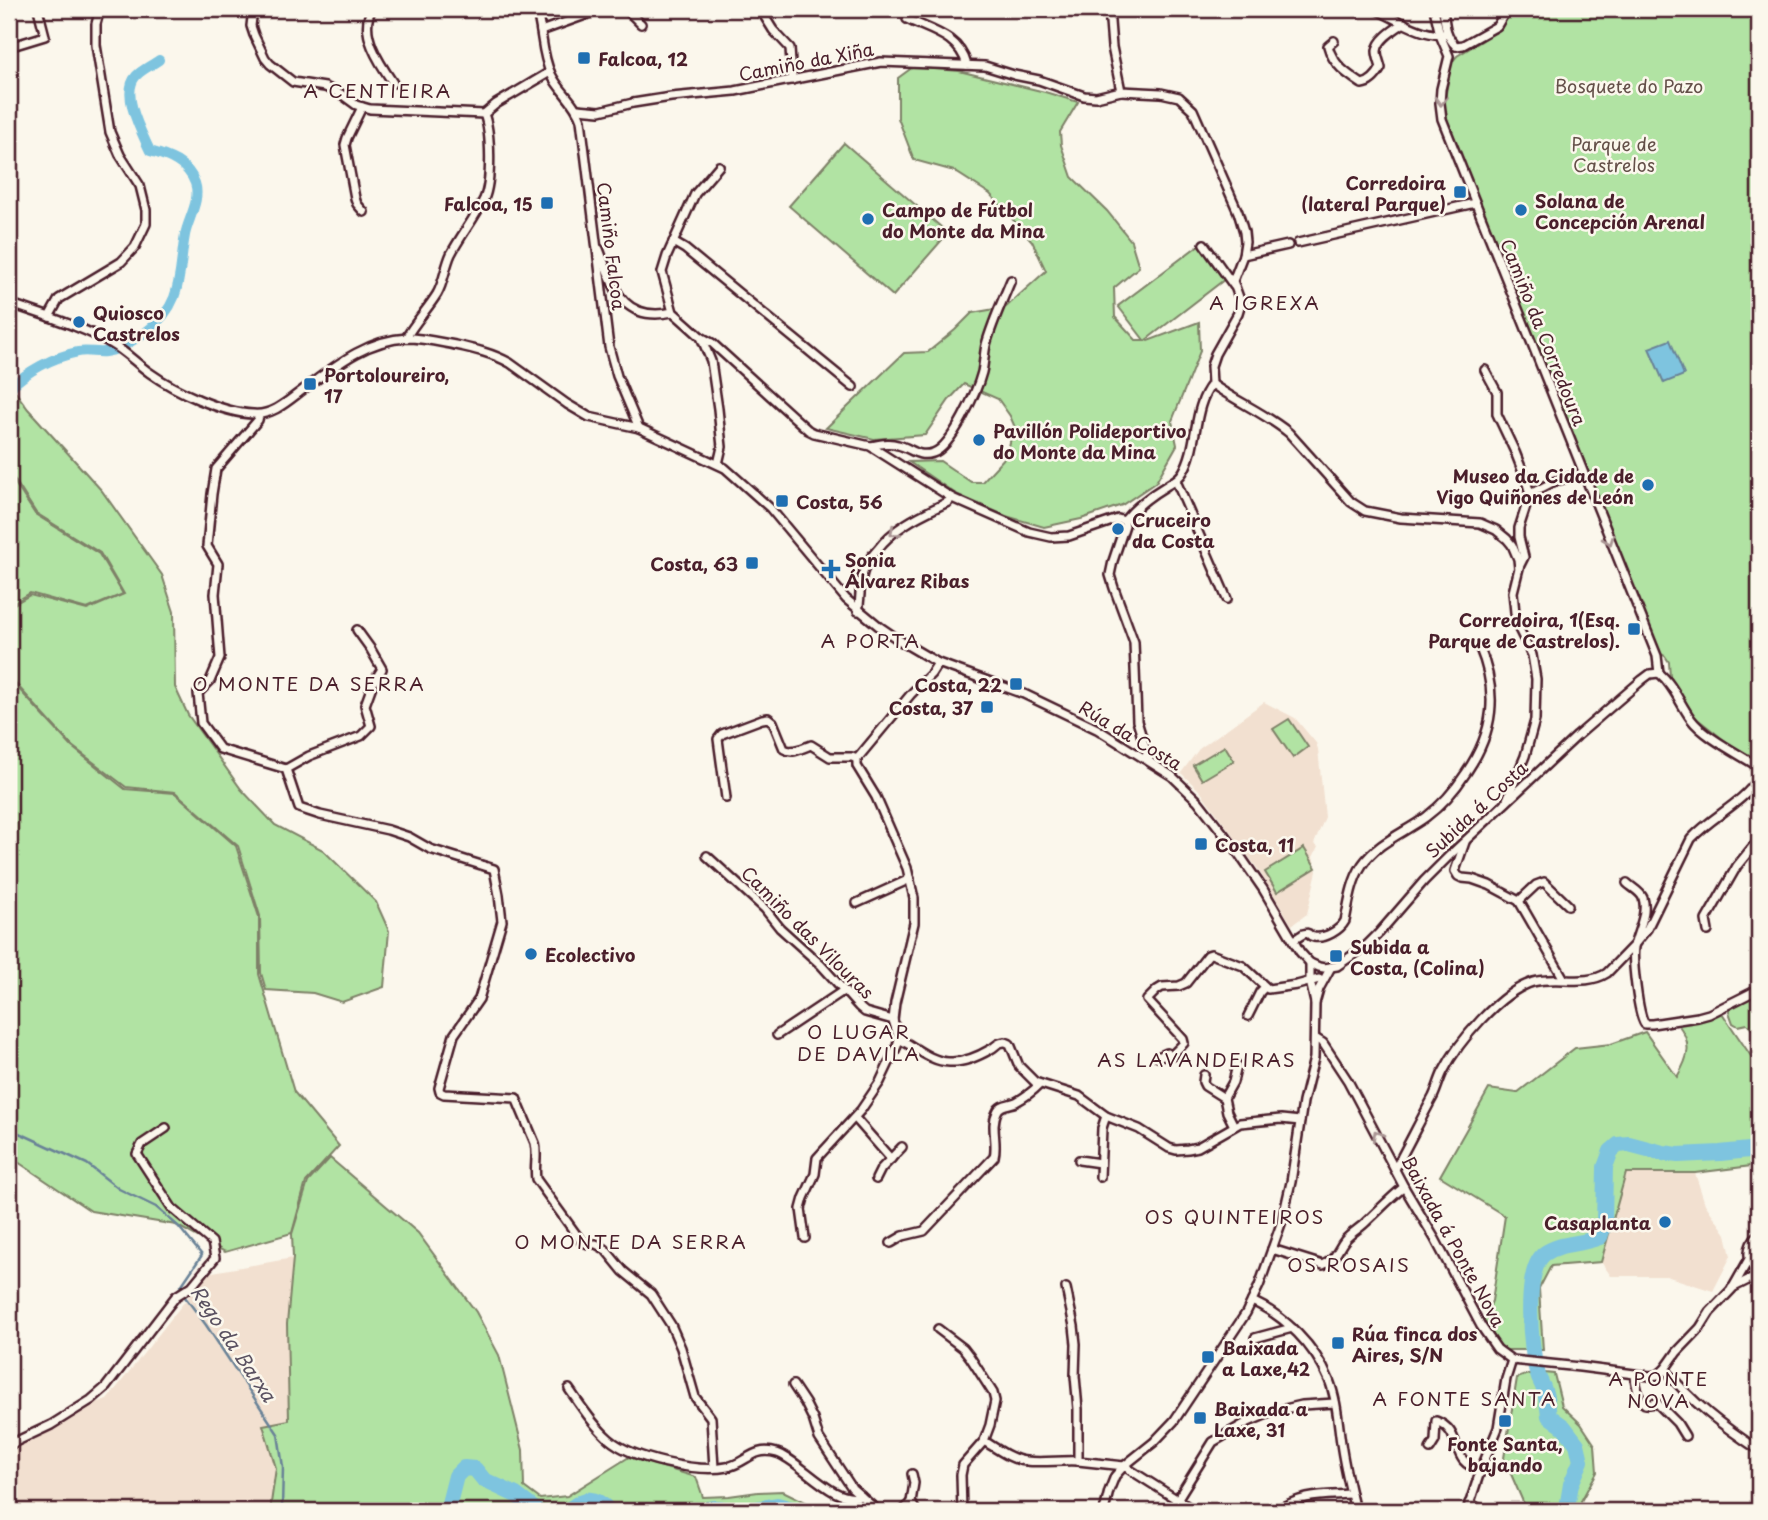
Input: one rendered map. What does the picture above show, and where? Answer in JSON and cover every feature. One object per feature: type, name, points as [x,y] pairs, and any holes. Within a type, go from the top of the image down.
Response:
[{"type":"street","points":[[9,47],[45,36],[37,9]]},
{"type":"street","points":[[49,317],[59,299],[121,262],[135,247],[146,224],[146,210],[140,186],[120,155],[110,132],[96,44],[96,24],[100,9]]},
{"type":"street","points":[[253,9],[251,26],[270,64],[293,82],[325,87],[341,94],[356,106],[370,109],[484,114],[550,72]]},
{"type":"street","points":[[372,9],[367,24],[374,55],[393,83]]},
{"type":"street","points":[[536,9],[550,72],[578,109]]},
{"type":"street","points":[[541,31],[603,9]]},
{"type":"street","points":[[626,9],[641,24]]},
{"type":"street","points":[[760,9],[773,30],[790,48],[792,80]]},
{"type":"street","points":[[1109,9],[1112,47],[1121,91]]},
{"type":"street","points":[[1375,9],[1429,34],[1443,34],[1456,46],[1493,29],[1507,9]]},
{"type":"street","points":[[1434,9],[1449,57]]},
{"type":"street","points":[[1443,9],[1443,34]]},
{"type":"street","points":[[907,19],[956,43],[967,65]]},
{"type":"street","points":[[1334,41],[1328,46],[1341,70],[1362,84],[1366,83],[1381,68],[1378,47],[1404,23]]},
{"type":"street","name":"Camiño da Corredoura","points":[[1456,46],[1451,50],[1441,89],[1442,119],[1657,656],[1659,673]]},
{"type":"street","name":"Camiño da Xiña","points":[[578,109],[600,111],[671,97],[735,91],[881,62],[985,66],[1040,80],[1084,96],[1096,97],[1137,90],[1161,93],[1179,97],[1194,110],[1241,222],[1245,242],[1243,255]]},
{"type":"street","points":[[362,107],[345,145],[355,198],[364,212]]},
{"type":"street","name":"Camiño Falcoa","points":[[578,109],[609,347],[617,376],[639,428]]},
{"type":"street","points":[[9,303],[83,330],[112,344],[170,387],[181,392],[248,414],[259,415],[276,409],[357,352],[386,341],[406,338],[435,298],[452,253],[488,188],[488,124],[484,114]]},
{"type":"street","points":[[719,166],[695,194],[662,272],[673,312],[701,337],[735,363],[808,430],[870,446],[952,498],[1029,532],[1051,537],[1069,536],[1118,519],[1124,521]]},
{"type":"street","points":[[1298,243],[1475,203]]},
{"type":"street","points":[[595,236],[621,299],[629,306],[651,314],[673,312]]},
{"type":"street","points":[[673,242],[853,387]]},
{"type":"street","points":[[1149,760],[1137,720],[1134,642],[1110,575],[1124,521],[1132,511],[1176,481],[1183,473],[1204,393],[1212,384],[1211,366],[1214,354],[1241,303],[1234,286],[1204,244]]},
{"type":"street","points":[[1234,286],[1233,281],[1243,255],[1288,245]]},
{"type":"street","points":[[870,446],[885,443],[899,445],[914,453],[924,454],[937,451],[946,444],[975,395],[983,369],[985,348],[1011,280]]},
{"type":"street","points":[[701,337],[716,365],[713,375],[722,447],[718,464]]},
{"type":"street","name":"Rúa da Costa","points":[[406,338],[462,347],[500,358],[589,417],[639,428],[718,464],[745,484],[770,508],[826,577],[858,611],[891,635],[938,663],[1024,694],[1097,729],[1149,760],[1172,776],[1208,813],[1263,889],[1300,952],[1310,963],[1319,967]]},
{"type":"street","points":[[714,362],[720,356],[716,347]]},
{"type":"street","points":[[714,362],[724,360],[735,363]]},
{"type":"street","points":[[1485,370],[1498,397],[1497,414],[1515,452],[1530,494],[1519,528],[1524,557],[1513,592],[1517,623],[1532,655],[1536,679],[1535,720],[1518,775],[1504,804]]},
{"type":"street","points":[[1212,384],[1278,423],[1358,507],[1387,516],[1468,521],[1488,526],[1507,539],[1515,551],[1519,568]]},
{"type":"street","points":[[259,415],[258,420],[216,469],[207,546],[218,564],[215,594],[220,658],[210,681],[198,694],[201,723],[220,749],[286,769],[309,756],[361,736],[371,726],[365,705],[373,683],[382,669],[356,630]]},
{"type":"street","points":[[1530,494],[1553,482],[1583,473]]},
{"type":"street","points":[[1176,481],[1227,599]]},
{"type":"street","points":[[858,611],[860,582],[864,569],[882,542],[904,524],[952,498]]},
{"type":"street","points":[[1293,940],[1305,934],[1319,937],[1342,926],[1354,880],[1367,859],[1383,843],[1427,816],[1445,800],[1474,762],[1489,728],[1492,696],[1486,662],[1479,646]]},
{"type":"street","points":[[804,1238],[801,1209],[815,1174],[817,1158],[855,1118],[892,1061],[899,1039],[893,1020],[895,1003],[914,923],[914,898],[903,859],[876,797],[857,766],[857,759],[938,663]]},
{"type":"street","points":[[1659,673],[1698,726],[1759,767]]},
{"type":"street","name":"Subida á Costa","points":[[1319,967],[1344,963],[1355,955],[1380,933],[1424,881],[1577,736],[1642,680],[1650,674],[1659,673]]},
{"type":"street","points":[[726,798],[718,739],[722,734],[762,719],[768,718],[774,722],[787,751],[811,745],[830,757],[857,759]]},
{"type":"street","points":[[286,769],[299,808],[388,830],[409,837],[430,849],[494,869],[502,921],[479,999],[454,1035],[440,1092],[516,1098],[537,1150],[536,1179],[581,1241],[605,1249],[623,1271],[652,1294],[671,1325],[681,1348],[695,1397],[711,1418],[714,1468]]},
{"type":"street","points":[[1395,1169],[1444,1071],[1487,1013],[1512,992],[1534,982],[1590,980],[1601,977],[1647,929],[1691,839],[1743,798],[1759,778]]},
{"type":"street","points":[[1708,932],[1706,920],[1737,866],[1759,839]]},
{"type":"street","points":[[1465,841],[1455,871],[1458,876],[1489,885],[1519,901],[1564,979]]},
{"type":"street","name":"Camiño das Vilouras","points":[[707,856],[765,909],[780,928],[821,965],[853,1002],[865,1012],[893,1020]]},
{"type":"street","points":[[857,903],[909,879]]},
{"type":"street","points":[[1519,901],[1535,885],[1544,883],[1568,905]]},
{"type":"street","points":[[1627,883],[1643,899],[1640,932],[1634,945],[1633,969],[1641,1018],[1645,1024],[1709,1014],[1759,989]]},
{"type":"street","points":[[1158,1057],[1167,1053],[1172,1055],[1184,1043],[1170,1023],[1147,1000],[1162,987],[1186,983],[1208,955],[1243,965],[1265,988],[1319,979]]},
{"type":"street","points":[[1104,1511],[1115,1476],[1174,1421],[1246,1313],[1272,1249],[1291,1182],[1303,1102],[1311,1074],[1315,1003],[1310,981],[1310,963]]},
{"type":"street","points":[[1319,967],[1319,989]]},
{"type":"street","points":[[1315,1003],[1331,967]]},
{"type":"street","points":[[1248,1016],[1259,992],[1265,988]]},
{"type":"street","points":[[777,1035],[843,991]]},
{"type":"street","name":"Baixada á Ponte Nova","points":[[1315,1038],[1323,1043],[1339,1065],[1482,1326],[1497,1349],[1512,1360]]},
{"type":"street","points":[[899,1039],[931,1057],[951,1063],[976,1056],[1000,1042],[1008,1042],[1019,1066],[1039,1085],[1079,1097],[1106,1116],[1139,1129],[1176,1150],[1198,1147],[1240,1123],[1281,1119],[1300,1121]]},
{"type":"street","points":[[1234,1126],[1229,1119],[1224,1098],[1233,1082],[1237,1065]]},
{"type":"street","points":[[1204,1075],[1205,1086],[1224,1098]]},
{"type":"street","points":[[891,1243],[903,1236],[924,1231],[965,1188],[994,1157],[996,1112],[1000,1107],[1028,1095],[1039,1085]]},
{"type":"street","points":[[1100,1177],[1102,1128],[1106,1116]]},
{"type":"street","points":[[855,1118],[891,1158]]},
{"type":"street","points":[[9,1446],[51,1425],[91,1400],[106,1387],[176,1296],[192,1286],[215,1258],[212,1242],[172,1208],[137,1154],[142,1144],[166,1128]]},
{"type":"street","points":[[876,1178],[902,1147]]},
{"type":"street","points":[[1079,1160],[1100,1163]]},
{"type":"street","points":[[1272,1249],[1323,1265],[1334,1259],[1345,1240],[1404,1187]]},
{"type":"street","points":[[1732,1289],[1759,1277],[1749,1259],[1750,1245],[1759,1234]]},
{"type":"street","points":[[1467,1511],[1498,1427],[1512,1360],[1650,1377],[1658,1375],[1732,1289],[1749,1259]]},
{"type":"street","points":[[1066,1288],[1076,1344],[1074,1376],[1078,1409],[1078,1461]]},
{"type":"street","points":[[1252,1301],[1267,1308],[1292,1328],[1320,1362],[1329,1380],[1355,1511]]},
{"type":"street","points":[[1255,1338],[1292,1328]]},
{"type":"street","points":[[938,1329],[963,1348],[993,1393],[994,1406],[984,1441],[963,1465],[962,1511]]},
{"type":"street","points":[[1665,1369],[1688,1396],[1733,1433],[1759,1450]]},
{"type":"street","points":[[1635,1374],[1637,1391],[1644,1404],[1657,1403],[1677,1423],[1685,1436]]},
{"type":"street","points":[[793,1385],[806,1403],[818,1438],[852,1488],[878,1511]]},
{"type":"street","points":[[569,1389],[610,1440],[634,1454],[695,1469],[734,1465],[769,1451],[781,1455],[832,1491],[856,1498],[861,1496]]},
{"type":"street","points":[[1170,1511],[1213,1442],[1272,1412],[1302,1405],[1335,1403]]},
{"type":"street","points":[[1430,1449],[1435,1441],[1436,1421],[1444,1423],[1451,1430],[1460,1457],[1471,1468],[1481,1469]]},
{"type":"street","points":[[984,1441],[1012,1457],[1025,1461],[1061,1460],[1124,1466],[1195,1511]]},
{"type":"street","points":[[903,1511],[911,1502],[914,1483],[912,1474]]},
{"type":"street","points":[[1275,1511],[1294,1501],[1313,1496],[1351,1494]]},
{"type":"street","points":[[911,1502],[916,1511]]},
{"type":"street","points":[[1469,1503],[1485,1511]]},
{"type":"shaded area","points":[[1264,702],[1295,718],[1318,749],[1325,817],[1314,844],[1318,847],[1313,857],[1317,871],[1307,914],[1292,925],[1258,869],[1200,791],[1181,773],[1199,749]]},
{"type":"shaded area","name":"Casaplanta","points":[[1626,1173],[1695,1173],[1705,1204],[1726,1234],[1731,1256],[1713,1291],[1666,1276],[1611,1276],[1601,1262]]},
{"type":"shaded area","points":[[293,1258],[287,1324],[289,1420],[264,1425],[276,1468],[271,1511],[9,1511],[9,1455],[20,1445],[51,1430],[94,1403],[107,1400],[207,1273]]},
{"type":"green space","name":"Parque de Castrelos","points":[[1512,9],[1759,9],[1759,762],[1724,740],[1695,717],[1670,677],[1669,662],[1659,653],[1445,119],[1444,105],[1451,63],[1457,56],[1501,29]]},
{"type":"green space","points":[[913,67],[959,71],[1078,102],[1060,132],[1061,145],[1072,177],[1107,211],[1131,241],[1139,267],[1114,288],[1115,317],[1136,340],[1144,340],[1118,306],[1199,245],[1225,279],[1146,340],[1199,322],[1200,351],[1172,421],[1177,445],[1156,482],[1122,505],[1081,519],[1044,527],[1006,516],[956,494],[909,462],[940,461],[971,482],[982,482],[1007,455],[1014,425],[1010,416],[998,399],[964,384],[949,400],[925,435],[874,439],[826,428],[904,353],[928,352],[972,313],[1006,307],[1046,271],[1032,241],[990,194],[954,171],[914,160],[898,118],[898,78]]},
{"type":"green space","name":"Campo de Fútbol do Monte da Mina","points":[[844,143],[948,233],[893,296],[789,206]]},
{"type":"green space","points":[[9,383],[28,409],[102,491],[162,575],[174,612],[175,687],[188,715],[241,789],[275,825],[323,850],[376,902],[389,931],[384,987],[342,1002],[313,993],[266,990],[261,973],[260,916],[238,846],[175,792],[126,787],[72,746],[16,684],[9,668],[9,607],[30,595],[87,610],[124,594],[100,553],[36,513],[9,471]]},
{"type":"green space","points":[[9,474],[35,514],[99,554],[123,594],[87,609],[30,593],[9,606]]},
{"type":"green space","points":[[9,671],[15,685],[72,747],[125,789],[175,793],[236,846],[259,917],[259,974],[294,1092],[339,1146],[306,1182],[292,1233],[225,1252],[176,1225],[91,1211],[9,1156]]},
{"type":"green space","points":[[1289,719],[1308,747],[1293,758],[1273,729]]},
{"type":"green space","points":[[1225,746],[1234,761],[1202,780],[1193,765]]},
{"type":"green space","points":[[1304,848],[1316,868],[1277,892],[1265,872]]},
{"type":"green space","points":[[1759,992],[1759,1036],[1747,1024],[1738,1026],[1733,1023],[1729,1012],[1732,1006]]},
{"type":"green space","points":[[1722,1013],[1759,1068],[1759,1165],[1695,1173],[1626,1173],[1601,1262],[1551,1266],[1539,1289],[1543,1350],[1503,1350],[1483,1321],[1492,1301],[1505,1216],[1440,1176],[1489,1089],[1517,1093],[1575,1048],[1611,1044],[1645,1032],[1677,1077],[1688,1050],[1685,1037],[1677,1023],[1703,1020]]},
{"type":"green space","points":[[330,1158],[418,1233],[476,1312],[499,1355],[523,1450],[524,1487],[540,1499],[567,1496],[629,1457],[696,1477],[703,1497],[783,1491],[824,1511],[271,1511],[276,1468],[263,1425],[289,1420],[287,1324],[293,1258],[292,1234],[308,1182]]},
{"type":"green space","points":[[1534,1372],[1554,1374],[1562,1406],[1581,1424],[1595,1445],[1597,1472],[1581,1501],[1585,1511],[1527,1511],[1504,1458],[1517,1378]]},
{"type":"water","points":[[1670,340],[1684,375],[1664,383],[1649,348]]},
{"type":"waterway","points":[[9,389],[32,371],[59,357],[81,351],[110,351],[127,344],[147,331],[168,310],[177,288],[185,235],[195,203],[196,189],[192,176],[182,165],[150,151],[134,114],[130,93],[132,84],[136,76],[159,60]]},
{"type":"waterway","name":"Rego da Barxa","points":[[9,1129],[87,1164],[119,1189],[156,1207],[178,1226],[202,1255],[179,1289],[278,1434],[283,1467],[282,1508],[286,1511]]},
{"type":"waterway","points":[[1569,1511],[1567,1508],[1571,1484],[1581,1461],[1577,1444],[1564,1427],[1549,1416],[1546,1396],[1535,1364],[1530,1312],[1537,1263],[1550,1250],[1600,1237],[1604,1225],[1605,1167],[1611,1151],[1618,1145],[1629,1144],[1678,1155],[1759,1149]]},
{"type":"waterway","points":[[447,1511],[456,1476],[464,1468],[475,1469],[484,1480],[516,1495],[537,1511]]},
{"type":"waterway","points":[[567,1511],[588,1500],[598,1502],[609,1511]]},
{"type":"waterway","points":[[746,1511],[777,1505],[799,1511]]},
{"type":"waterway","name":"Rego da Barxa","points":[[351,1511],[380,1506],[400,1511]]},
{"type":"waterway","points":[[703,1511],[710,1508],[732,1511]]},
{"type":"place","name":"Falcoa, 12","points":[[584,58]]},
{"type":"place","name":"Corredoira (lateral Parque)","points":[[1460,192]]},
{"type":"place","name":"Falcoa, 15","points":[[547,203]]},
{"type":"place","name":"Solana de Concepción Arenal","points":[[1521,210]]},
{"type":"place","name":"Campo de Fútbol do Monte da Mina","points":[[868,219]]},
{"type":"place","name":"Quiosco Castrelos","points":[[79,322]]},
{"type":"place","name":"Portoloureiro, 17","points":[[310,384]]},
{"type":"place","name":"Pavillón Polideportivo do Monte da Mina","points":[[979,440]]},
{"type":"place","name":"Museo da Cidade de Vigo Quiñones de León","points":[[1648,485]]},
{"type":"place","name":"Costa, 56","points":[[782,501]]},
{"type":"place","name":"Cruceiro da Costa","points":[[1118,529]]},
{"type":"place","name":"Costa, 63","points":[[752,563]]},
{"type":"place","name":"Sonia Álvarez Ribas","points":[[831,569]]},
{"type":"place","name":"Corredoira, 1(Esq. Parque de Castrelos).","points":[[1634,629]]},
{"type":"place","name":"Costa, 22","points":[[1016,684]]},
{"type":"place","name":"Costa, 37","points":[[987,707]]},
{"type":"place","name":"Costa, 11","points":[[1201,844]]},
{"type":"place","name":"Ecolectivo","points":[[531,954]]},
{"type":"place","name":"Subida a Costa, (Colina)","points":[[1336,956]]},
{"type":"place","name":"Casaplanta","points":[[1665,1222]]},
{"type":"place","name":"Rúa finca dos Aires, S/N","points":[[1338,1343]]},
{"type":"place","name":"Baixada a Laxe,42","points":[[1208,1357]]},
{"type":"place","name":"Baixada a Laxe, 31","points":[[1200,1418]]},
{"type":"place","name":"Fonte Santa, bajando","points":[[1505,1421]]},
{"type":"district","name":"A CENTIEIRA","points":[[378,90]]},
{"type":"district","name":"A IGREXA","points":[[1265,302]]},
{"type":"district","name":"A PORTA","points":[[871,640]]},
{"type":"district","name":"O MONTE DA SERRA","points":[[309,683]]},
{"type":"district","name":"O LUGAR DE DAVILA","points":[[859,1042]]},
{"type":"district","name":"AS LAVANDEIRAS","points":[[1197,1059]]},
{"type":"district","name":"OS QUINTEIROS","points":[[1235,1216]]},
{"type":"district","name":"O MONTE DA SERRA","points":[[631,1241]]},
{"type":"district","name":"OS ROSAIS","points":[[1349,1264]]},
{"type":"district","name":"A PONTE NOVA","points":[[1659,1389]]},
{"type":"district","name":"A FONTE SANTA","points":[[1465,1398]]},
{"type":"park label","name":"Bosquete do Pazo","points":[[1629,85]]}]
